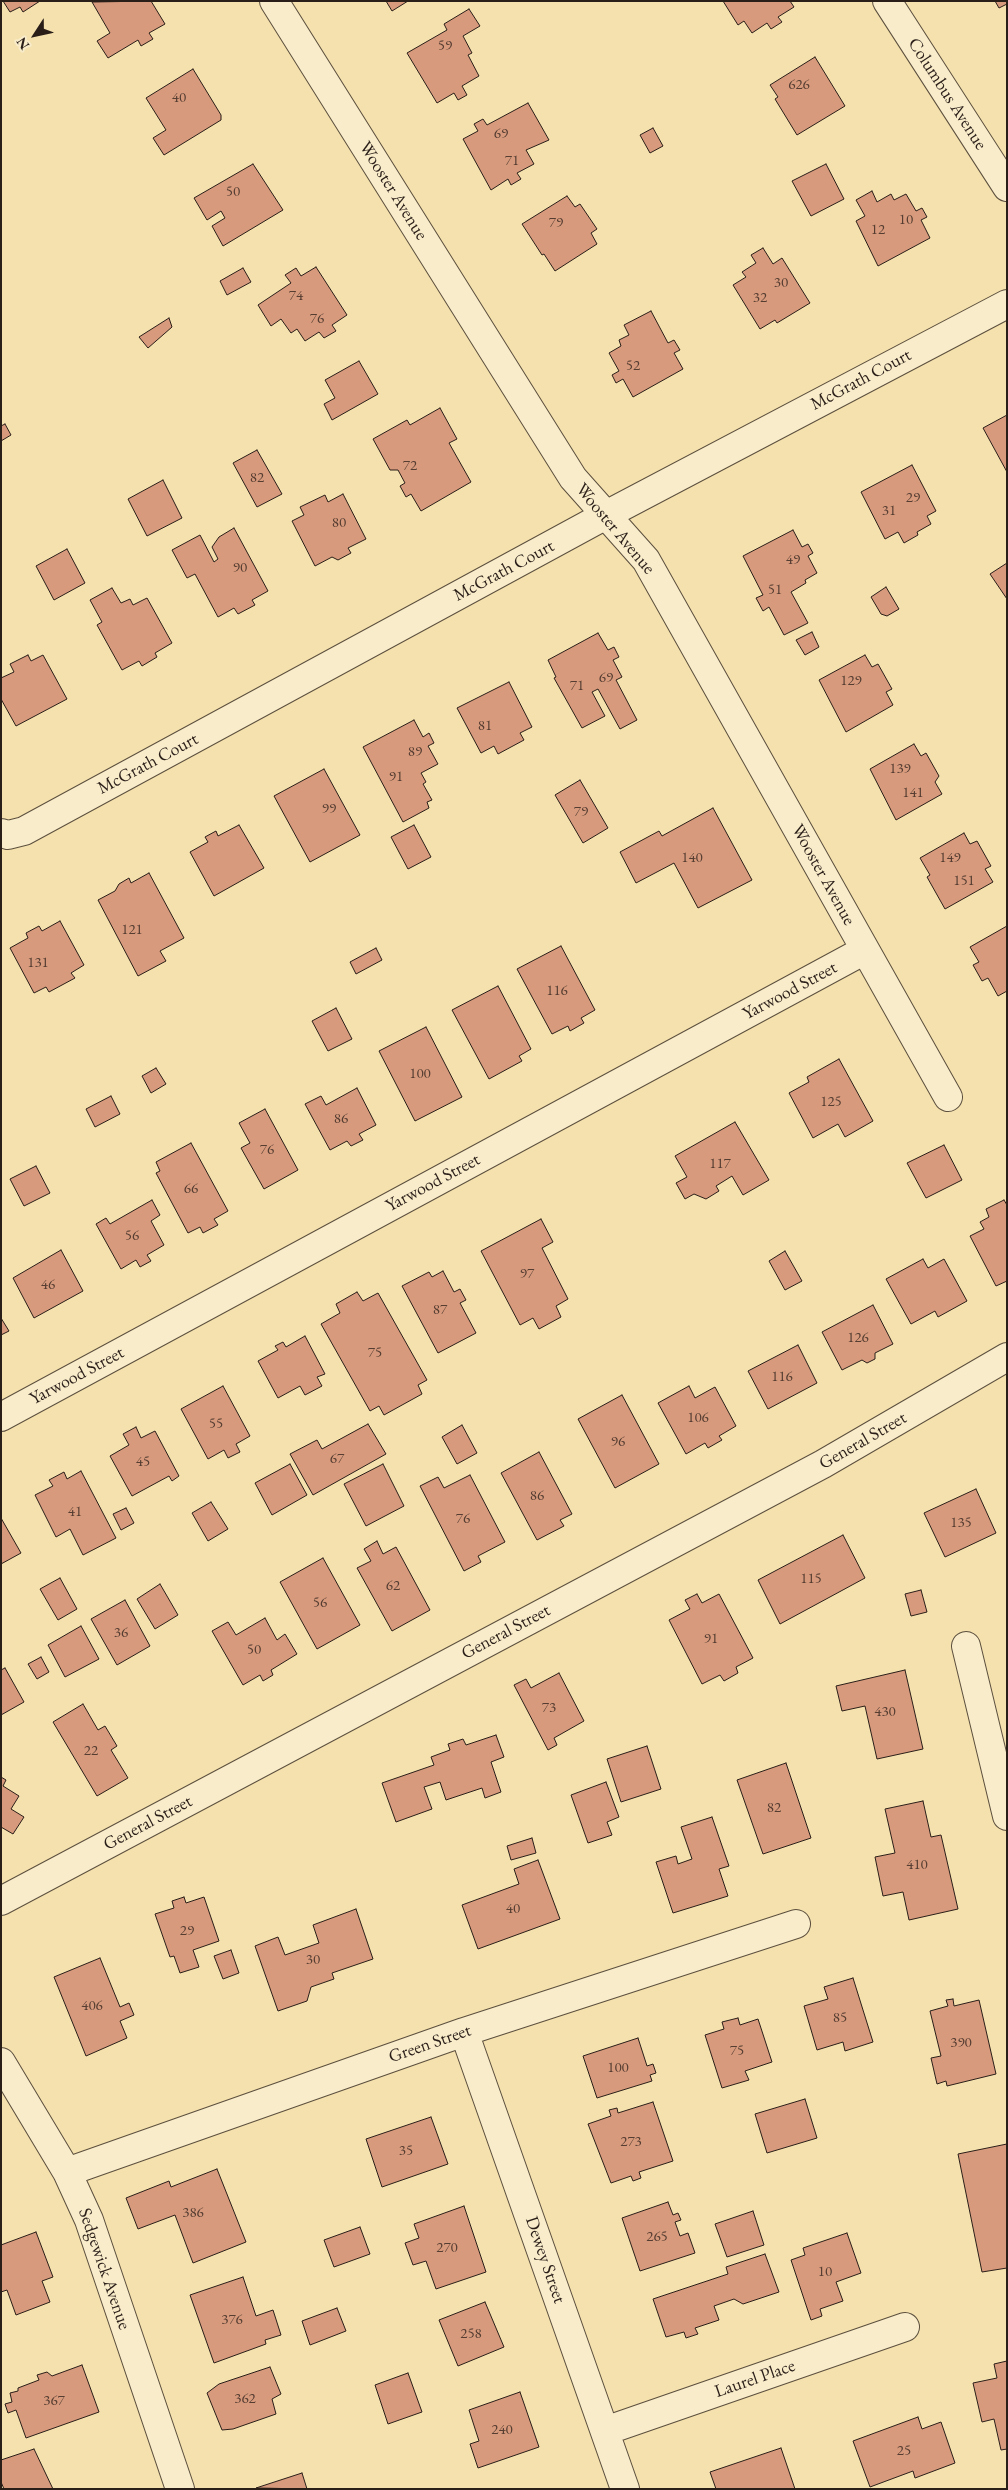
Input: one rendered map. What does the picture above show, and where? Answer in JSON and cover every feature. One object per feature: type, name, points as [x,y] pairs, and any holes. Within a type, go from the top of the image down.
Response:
[{"type":"street","name":"Wooster Avenue","points":[[274,1],[573,478],[646,560],[948,1097]]},
{"type":"street","name":"Columbus Avenue","points":[[887,1],[1007,187]]},
{"type":"street","name":"McGrath Court","points":[[1,834],[8,835],[24,831],[606,515],[1007,304]]},
{"type":"street","name":"Yarwood Street","points":[[1,1417],[866,950]]},
{"type":"street","name":"General Street","points":[[1,1901],[823,1464],[1007,1357]]},
{"type":"street","points":[[966,1646],[1007,1816]]},
{"type":"street","name":"Green Street","points":[[67,2172],[464,2032],[796,1924]]},
{"type":"street","name":"Dewey Street","points":[[464,2032],[625,2489]]},
{"type":"street","name":"Sedgewick Avenue","points":[[1,2062],[67,2172],[88,2220],[180,2489]]},
{"type":"street","name":"Laurel Place","points":[[605,2431],[905,2327]]},
{"type":"building","points":[[3,1],[40,1],[23,12],[20,7],[10,12]]},
{"type":"building","points":[[151,1],[165,24],[149,33],[153,39],[141,46],[138,40],[108,58],[97,41],[110,33],[92,2]]},
{"type":"building","points":[[386,1],[408,1],[392,11]]},
{"type":"building","points":[[723,1],[790,1],[794,7],[778,17],[782,22],[771,29],[767,23],[752,33],[744,21],[738,25]]},
{"type":"building","points":[[995,1],[1007,1],[1007,4],[999,8]]},
{"type":"building","points":[[469,9],[480,26],[463,36],[472,53],[468,55],[479,76],[462,86],[467,95],[458,100],[454,93],[437,103],[407,53],[447,30],[444,24]]},
{"type":"building","points":[[815,57],[845,106],[797,135],[775,99],[778,97],[770,85]]},
{"type":"building","points":[[193,69],[221,115],[221,120],[164,155],[153,138],[166,130],[146,98]]},
{"type":"building","points":[[528,103],[549,140],[526,150],[534,164],[517,173],[521,179],[511,185],[508,179],[491,190],[463,139],[478,131],[474,124],[483,119],[487,125]]},
{"type":"building","points":[[653,128],[663,146],[650,153],[640,135]]},
{"type":"building","points":[[253,164],[283,210],[223,246],[212,226],[225,218],[221,211],[207,220],[194,198]]},
{"type":"building","points":[[826,164],[844,199],[811,216],[792,181]]},
{"type":"building","points":[[872,191],[877,202],[891,194],[894,200],[906,194],[916,211],[922,208],[927,217],[921,220],[930,238],[878,266],[856,221],[865,216],[856,200]]},
{"type":"building","points":[[567,196],[575,207],[580,204],[597,229],[591,233],[597,244],[555,271],[522,224]]},
{"type":"building","points":[[763,248],[773,264],[782,258],[810,303],[777,323],[775,320],[760,329],[733,285],[746,277],[742,272],[756,263],[751,255]]},
{"type":"building","points":[[316,267],[347,315],[332,325],[336,331],[324,338],[319,332],[305,341],[297,329],[291,333],[281,319],[271,326],[258,305],[291,283],[285,275],[296,268],[301,276]]},
{"type":"building","points":[[243,268],[251,282],[227,295],[220,281]]},
{"type":"building","points":[[651,311],[668,343],[674,340],[680,350],[674,353],[683,369],[633,397],[623,379],[616,383],[612,375],[619,371],[609,353],[621,346],[619,340],[629,335],[624,325]]},
{"type":"building","points":[[169,318],[172,327],[148,348],[139,337]]},
{"type":"building","points":[[359,361],[378,394],[332,420],[324,404],[335,398],[325,380]]},
{"type":"building","points":[[440,408],[457,439],[449,443],[471,482],[421,511],[411,494],[406,497],[400,486],[405,483],[398,470],[390,470],[373,439],[407,420],[410,425]]},
{"type":"building","points":[[1007,415],[1007,472],[983,428]]},
{"type":"building","points":[[5,424],[11,435],[1,441],[1,426]]},
{"type":"building","points":[[257,450],[282,494],[257,507],[233,463]]},
{"type":"building","points":[[912,465],[936,511],[927,516],[931,524],[917,532],[918,535],[904,543],[898,532],[885,539],[861,492]]},
{"type":"building","points":[[163,480],[182,518],[147,536],[128,499]]},
{"type":"building","points":[[343,494],[366,539],[348,548],[351,553],[338,560],[332,557],[315,566],[292,521],[304,515],[300,507],[325,495],[328,502]]},
{"type":"building","points":[[234,528],[268,591],[252,600],[255,605],[238,614],[234,608],[218,617],[195,574],[187,578],[172,550],[200,535],[214,562],[218,559],[212,547],[219,537]]},
{"type":"building","points":[[793,530],[802,547],[808,544],[813,553],[808,556],[817,573],[805,580],[806,583],[791,592],[808,623],[784,635],[769,607],[763,611],[756,598],[763,595],[743,556]]},
{"type":"building","points":[[67,549],[85,583],[54,600],[36,566]]},
{"type":"building","points":[[1007,563],[1007,599],[990,574]]},
{"type":"building","points":[[886,587],[899,609],[887,616],[881,614],[871,597]]},
{"type":"building","points":[[112,588],[121,603],[130,599],[133,605],[147,598],[172,643],[155,653],[157,657],[142,666],[139,661],[122,670],[97,625],[102,622],[90,600]]},
{"type":"building","points":[[812,632],[819,647],[805,655],[796,640]]},
{"type":"building","points":[[598,633],[608,650],[614,647],[619,657],[613,660],[622,677],[616,680],[637,720],[620,729],[598,689],[592,692],[605,716],[582,728],[554,678],[556,677],[548,660]]},
{"type":"building","points":[[28,655],[31,661],[43,655],[67,699],[16,726],[1,699],[1,678],[14,672],[10,664]]},
{"type":"building","points":[[865,655],[872,667],[878,664],[892,689],[886,692],[893,705],[846,732],[819,680]]},
{"type":"building","points":[[509,682],[532,727],[520,733],[524,740],[498,754],[494,746],[481,753],[457,708]]},
{"type":"building","points":[[414,720],[423,737],[429,733],[434,743],[428,746],[438,764],[421,773],[426,782],[423,784],[432,800],[427,802],[429,808],[403,822],[363,747]]},
{"type":"building","points":[[914,744],[921,756],[926,753],[939,776],[935,782],[942,794],[896,820],[870,769]]},
{"type":"building","points":[[324,769],[360,835],[310,862],[274,796]]},
{"type":"building","points":[[580,780],[608,828],[583,843],[555,795]]},
{"type":"building","points":[[713,808],[752,880],[698,908],[674,863],[636,883],[620,852],[659,831],[662,836]]},
{"type":"building","points":[[239,825],[264,868],[214,896],[190,852],[208,842],[205,837],[216,831],[218,836]]},
{"type":"building","points":[[414,825],[431,857],[408,869],[391,837]]},
{"type":"building","points":[[964,833],[970,844],[977,841],[991,866],[985,869],[993,882],[945,909],[927,877],[930,875],[920,858]]},
{"type":"building","points":[[149,873],[184,938],[160,951],[166,961],[138,976],[98,900],[115,891],[119,884],[129,878],[131,883]]},
{"type":"building","points":[[60,921],[84,965],[71,973],[75,978],[49,992],[46,987],[34,993],[10,948],[28,938],[26,933],[39,926],[42,931]]},
{"type":"building","points":[[1007,926],[1007,991],[998,996],[988,978],[982,981],[973,965],[979,962],[970,947]]},
{"type":"building","points":[[561,946],[595,1010],[581,1018],[584,1023],[570,1031],[568,1026],[552,1034],[517,969]]},
{"type":"building","points":[[376,948],[382,960],[356,974],[350,962]]},
{"type":"building","points":[[498,986],[531,1049],[519,1056],[522,1061],[489,1079],[452,1010]]},
{"type":"building","points":[[336,1008],[352,1039],[328,1051],[312,1021]]},
{"type":"building","points":[[426,1027],[462,1097],[415,1121],[379,1051]]},
{"type":"building","points":[[839,1059],[873,1121],[845,1137],[838,1124],[813,1138],[789,1093],[809,1082],[807,1077]]},
{"type":"building","points":[[156,1068],[166,1084],[151,1093],[142,1076]]},
{"type":"building","points":[[357,1088],[376,1125],[359,1134],[363,1140],[351,1146],[347,1141],[330,1150],[305,1104],[321,1096],[326,1105]]},
{"type":"building","points":[[111,1096],[120,1114],[95,1127],[86,1109]]},
{"type":"building","points":[[265,1109],[298,1170],[264,1189],[241,1148],[250,1143],[239,1123]]},
{"type":"building","points":[[735,1122],[769,1180],[743,1195],[732,1176],[716,1186],[719,1191],[706,1199],[694,1194],[685,1199],[676,1183],[687,1177],[675,1156]]},
{"type":"building","points":[[191,1143],[228,1211],[214,1219],[218,1225],[203,1233],[200,1227],[188,1233],[156,1173],[160,1171],[156,1162]]},
{"type":"building","points":[[944,1145],[962,1180],[926,1198],[907,1163]]},
{"type":"building","points":[[36,1166],[50,1193],[24,1206],[10,1179]]},
{"type":"building","points":[[152,1200],[160,1215],[151,1221],[164,1245],[147,1255],[151,1261],[140,1267],[136,1260],[121,1269],[96,1224],[106,1218],[110,1224]]},
{"type":"building","points":[[1004,1200],[1007,1205],[1007,1281],[996,1286],[970,1236],[984,1229],[980,1222],[989,1217],[986,1209]]},
{"type":"building","points":[[541,1219],[553,1242],[542,1248],[568,1299],[556,1306],[561,1317],[539,1329],[533,1318],[520,1325],[481,1251]]},
{"type":"building","points":[[61,1250],[83,1291],[34,1318],[13,1278]]},
{"type":"building","points":[[785,1251],[802,1281],[785,1290],[769,1261]]},
{"type":"building","points":[[923,1259],[928,1268],[944,1259],[967,1301],[938,1317],[935,1311],[911,1324],[886,1279]]},
{"type":"building","points":[[443,1271],[454,1292],[460,1289],[466,1300],[460,1303],[476,1333],[438,1353],[402,1286],[429,1272],[432,1277]]},
{"type":"building","points":[[357,1292],[363,1301],[378,1293],[427,1380],[418,1385],[422,1394],[384,1415],[379,1406],[370,1411],[321,1324],[340,1313],[336,1304]]},
{"type":"building","points":[[873,1305],[893,1344],[875,1353],[875,1359],[867,1363],[862,1360],[842,1370],[822,1332]]},
{"type":"building","points":[[1,1318],[9,1331],[1,1335]]},
{"type":"building","points":[[305,1336],[325,1374],[317,1377],[322,1386],[305,1395],[300,1386],[278,1398],[258,1361],[278,1350],[275,1346],[283,1342],[286,1347]]},
{"type":"building","points":[[798,1345],[817,1383],[768,1409],[748,1371]]},
{"type":"building","points":[[223,1386],[250,1436],[236,1444],[240,1452],[228,1458],[224,1450],[208,1459],[181,1409]]},
{"type":"building","points":[[689,1386],[695,1398],[715,1387],[736,1426],[719,1436],[722,1440],[708,1448],[705,1443],[686,1454],[658,1403]]},
{"type":"building","points":[[622,1395],[659,1464],[615,1488],[578,1419]]},
{"type":"building","points":[[368,1424],[386,1454],[313,1495],[290,1454],[317,1440],[322,1449]]},
{"type":"building","points":[[462,1425],[477,1453],[457,1464],[442,1437]]},
{"type":"building","points":[[136,1427],[141,1438],[155,1431],[179,1476],[172,1481],[169,1476],[132,1496],[110,1456],[129,1445],[123,1434]]},
{"type":"building","points":[[539,1452],[572,1514],[560,1520],[564,1526],[537,1540],[501,1473]]},
{"type":"building","points":[[290,1464],[307,1495],[272,1515],[255,1483]]},
{"type":"building","points":[[383,1464],[404,1506],[366,1526],[344,1484]]},
{"type":"building","points":[[81,1471],[116,1538],[83,1555],[70,1529],[56,1537],[35,1495],[53,1486],[49,1480],[64,1472],[67,1479]]},
{"type":"building","points":[[470,1475],[505,1542],[478,1556],[481,1562],[464,1571],[420,1486],[438,1477],[444,1488]]},
{"type":"building","points":[[976,1489],[996,1533],[945,1557],[924,1513]]},
{"type":"building","points":[[211,1502],[228,1529],[208,1541],[192,1513]]},
{"type":"building","points":[[126,1508],[134,1523],[121,1530],[113,1514]]},
{"type":"building","points":[[1,1518],[21,1553],[1,1564]]},
{"type":"building","points":[[843,1535],[865,1578],[780,1624],[758,1580]]},
{"type":"building","points":[[377,1541],[383,1554],[396,1547],[430,1610],[392,1631],[357,1568],[371,1561],[364,1549]]},
{"type":"building","points":[[323,1558],[360,1625],[317,1649],[280,1582]]},
{"type":"building","points":[[60,1578],[77,1609],[58,1620],[40,1589]]},
{"type":"building","points":[[160,1584],[178,1615],[155,1629],[137,1599]]},
{"type":"building","points":[[921,1590],[927,1612],[911,1616],[905,1594]]},
{"type":"building","points":[[697,1594],[702,1603],[719,1594],[753,1658],[736,1667],[738,1673],[724,1681],[720,1675],[702,1684],[669,1620],[690,1609],[685,1600]]},
{"type":"building","points":[[125,1600],[150,1646],[117,1665],[91,1619]]},
{"type":"building","points":[[265,1618],[277,1640],[285,1634],[297,1654],[271,1670],[273,1675],[263,1681],[260,1675],[243,1685],[212,1631],[228,1622],[236,1635]]},
{"type":"building","points":[[81,1626],[99,1659],[65,1677],[48,1645]]},
{"type":"building","points":[[41,1657],[49,1672],[37,1679],[28,1664]]},
{"type":"building","points":[[5,1668],[24,1702],[1,1715],[1,1670]]},
{"type":"building","points":[[905,1670],[923,1749],[877,1759],[865,1706],[842,1711],[836,1686]]},
{"type":"building","points":[[559,1673],[584,1721],[554,1738],[557,1745],[548,1750],[514,1685],[526,1679],[531,1688]]},
{"type":"building","points":[[83,1704],[98,1730],[105,1726],[117,1746],[111,1750],[128,1778],[97,1796],[53,1722]]},
{"type":"building","points":[[496,1735],[504,1757],[491,1762],[501,1792],[485,1798],[482,1788],[446,1800],[440,1782],[424,1787],[432,1809],[396,1822],[382,1783],[434,1765],[431,1757],[450,1750],[448,1744],[463,1739],[466,1745]]},
{"type":"building","points":[[647,1746],[661,1789],[621,1802],[607,1759]]},
{"type":"building","points":[[786,1763],[811,1838],[763,1854],[737,1780]]},
{"type":"building","points":[[1,1777],[6,1780],[3,1786],[19,1796],[11,1809],[24,1817],[13,1834],[1,1827]]},
{"type":"building","points":[[606,1782],[619,1817],[607,1822],[612,1835],[588,1843],[571,1795]]},
{"type":"building","points":[[923,1801],[931,1837],[941,1835],[958,1909],[909,1920],[903,1892],[883,1896],[875,1857],[895,1853],[885,1809]]},
{"type":"building","points":[[712,1817],[729,1866],[719,1869],[728,1896],[673,1913],[656,1862],[676,1856],[678,1864],[692,1859],[681,1827]]},
{"type":"building","points":[[532,1838],[536,1853],[511,1860],[507,1846]]},
{"type":"building","points":[[538,1860],[560,1919],[478,1949],[462,1905],[519,1884],[514,1869]]},
{"type":"building","points":[[184,1897],[186,1903],[204,1897],[219,1941],[193,1950],[199,1967],[180,1973],[174,1956],[170,1957],[155,1914],[174,1908],[172,1901]]},
{"type":"building","points":[[356,1909],[373,1959],[332,1973],[334,1979],[311,1987],[307,2001],[278,2011],[255,1946],[278,1937],[285,1955],[319,1943],[313,1925]]},
{"type":"building","points":[[231,1950],[239,1973],[223,1979],[214,1956]]},
{"type":"building","points":[[100,1958],[120,2007],[129,2003],[134,2015],[120,2021],[127,2038],[86,2056],[54,1977]]},
{"type":"building","points":[[853,1978],[873,2042],[845,2051],[843,2042],[817,2050],[804,2006],[828,1999],[824,1987]]},
{"type":"building","points":[[953,1999],[954,2006],[979,2000],[996,2074],[947,2086],[946,2081],[937,2084],[931,2058],[941,2056],[930,2011],[948,2006],[946,2000]]},
{"type":"building","points":[[738,2018],[740,2025],[758,2019],[772,2062],[745,2071],[749,2080],[722,2088],[705,2035],[724,2029],[722,2022]]},
{"type":"building","points":[[638,2038],[647,2066],[653,2064],[656,2073],[650,2075],[652,2081],[597,2098],[583,2056]]},
{"type":"building","points":[[805,2099],[817,2138],[767,2153],[755,2114]]},
{"type":"building","points":[[653,2102],[673,2161],[639,2172],[641,2178],[633,2181],[631,2176],[611,2183],[588,2124],[611,2116],[609,2110],[617,2108],[618,2113]]},
{"type":"building","points":[[431,2117],[448,2164],[382,2187],[366,2139]]},
{"type":"building","points":[[1007,2144],[1007,2268],[982,2272],[958,2154]]},
{"type":"building","points":[[217,2169],[246,2242],[193,2263],[175,2215],[138,2229],[126,2198],[169,2181],[171,2187]]},
{"type":"building","points":[[668,2202],[673,2215],[678,2213],[681,2220],[675,2222],[680,2236],[688,2233],[695,2253],[640,2271],[622,2218]]},
{"type":"building","points":[[464,2206],[486,2272],[436,2289],[426,2261],[413,2265],[405,2243],[419,2238],[414,2224]]},
{"type":"building","points":[[753,2211],[764,2245],[727,2257],[715,2224]]},
{"type":"building","points":[[360,2227],[370,2254],[334,2267],[324,2240]]},
{"type":"building","points":[[36,2232],[53,2277],[42,2281],[50,2302],[16,2315],[7,2290],[1,2292],[1,2245]]},
{"type":"building","points":[[847,2233],[861,2273],[836,2282],[843,2301],[820,2309],[822,2316],[811,2320],[791,2260],[805,2255],[803,2248]]},
{"type":"building","points":[[765,2254],[779,2292],[743,2304],[734,2299],[714,2306],[719,2320],[695,2328],[698,2334],[686,2338],[684,2332],[666,2337],[653,2299],[728,2274],[726,2267]]},
{"type":"building","points":[[243,2277],[256,2316],[273,2310],[281,2335],[265,2340],[266,2344],[214,2363],[190,2295]]},
{"type":"building","points":[[485,2302],[504,2347],[458,2366],[439,2320]]},
{"type":"building","points":[[337,2308],[346,2331],[310,2345],[302,2321]]},
{"type":"building","points":[[1007,2361],[1007,2449],[1001,2450],[994,2419],[982,2422],[973,2383],[997,2378],[994,2364]]},
{"type":"building","points":[[82,2365],[99,2412],[26,2438],[16,2410],[8,2413],[5,2404],[12,2402],[10,2393],[39,2380],[37,2375],[47,2372],[52,2376]]},
{"type":"building","points":[[270,2367],[281,2394],[272,2399],[276,2414],[233,2429],[222,2430],[207,2393],[219,2384]]},
{"type":"building","points":[[408,2373],[422,2412],[388,2424],[375,2385]]},
{"type":"building","points":[[520,2392],[539,2447],[478,2468],[470,2444],[479,2441],[469,2410]]},
{"type":"building","points":[[918,2417],[922,2429],[941,2422],[955,2463],[915,2478],[913,2471],[870,2487],[853,2441]]},
{"type":"building","points":[[781,2448],[795,2489],[716,2489],[710,2472]]},
{"type":"building","points":[[34,2449],[53,2489],[4,2489],[1,2482],[1,2460]]},
{"type":"building","points":[[302,2473],[307,2489],[256,2488]]}]
